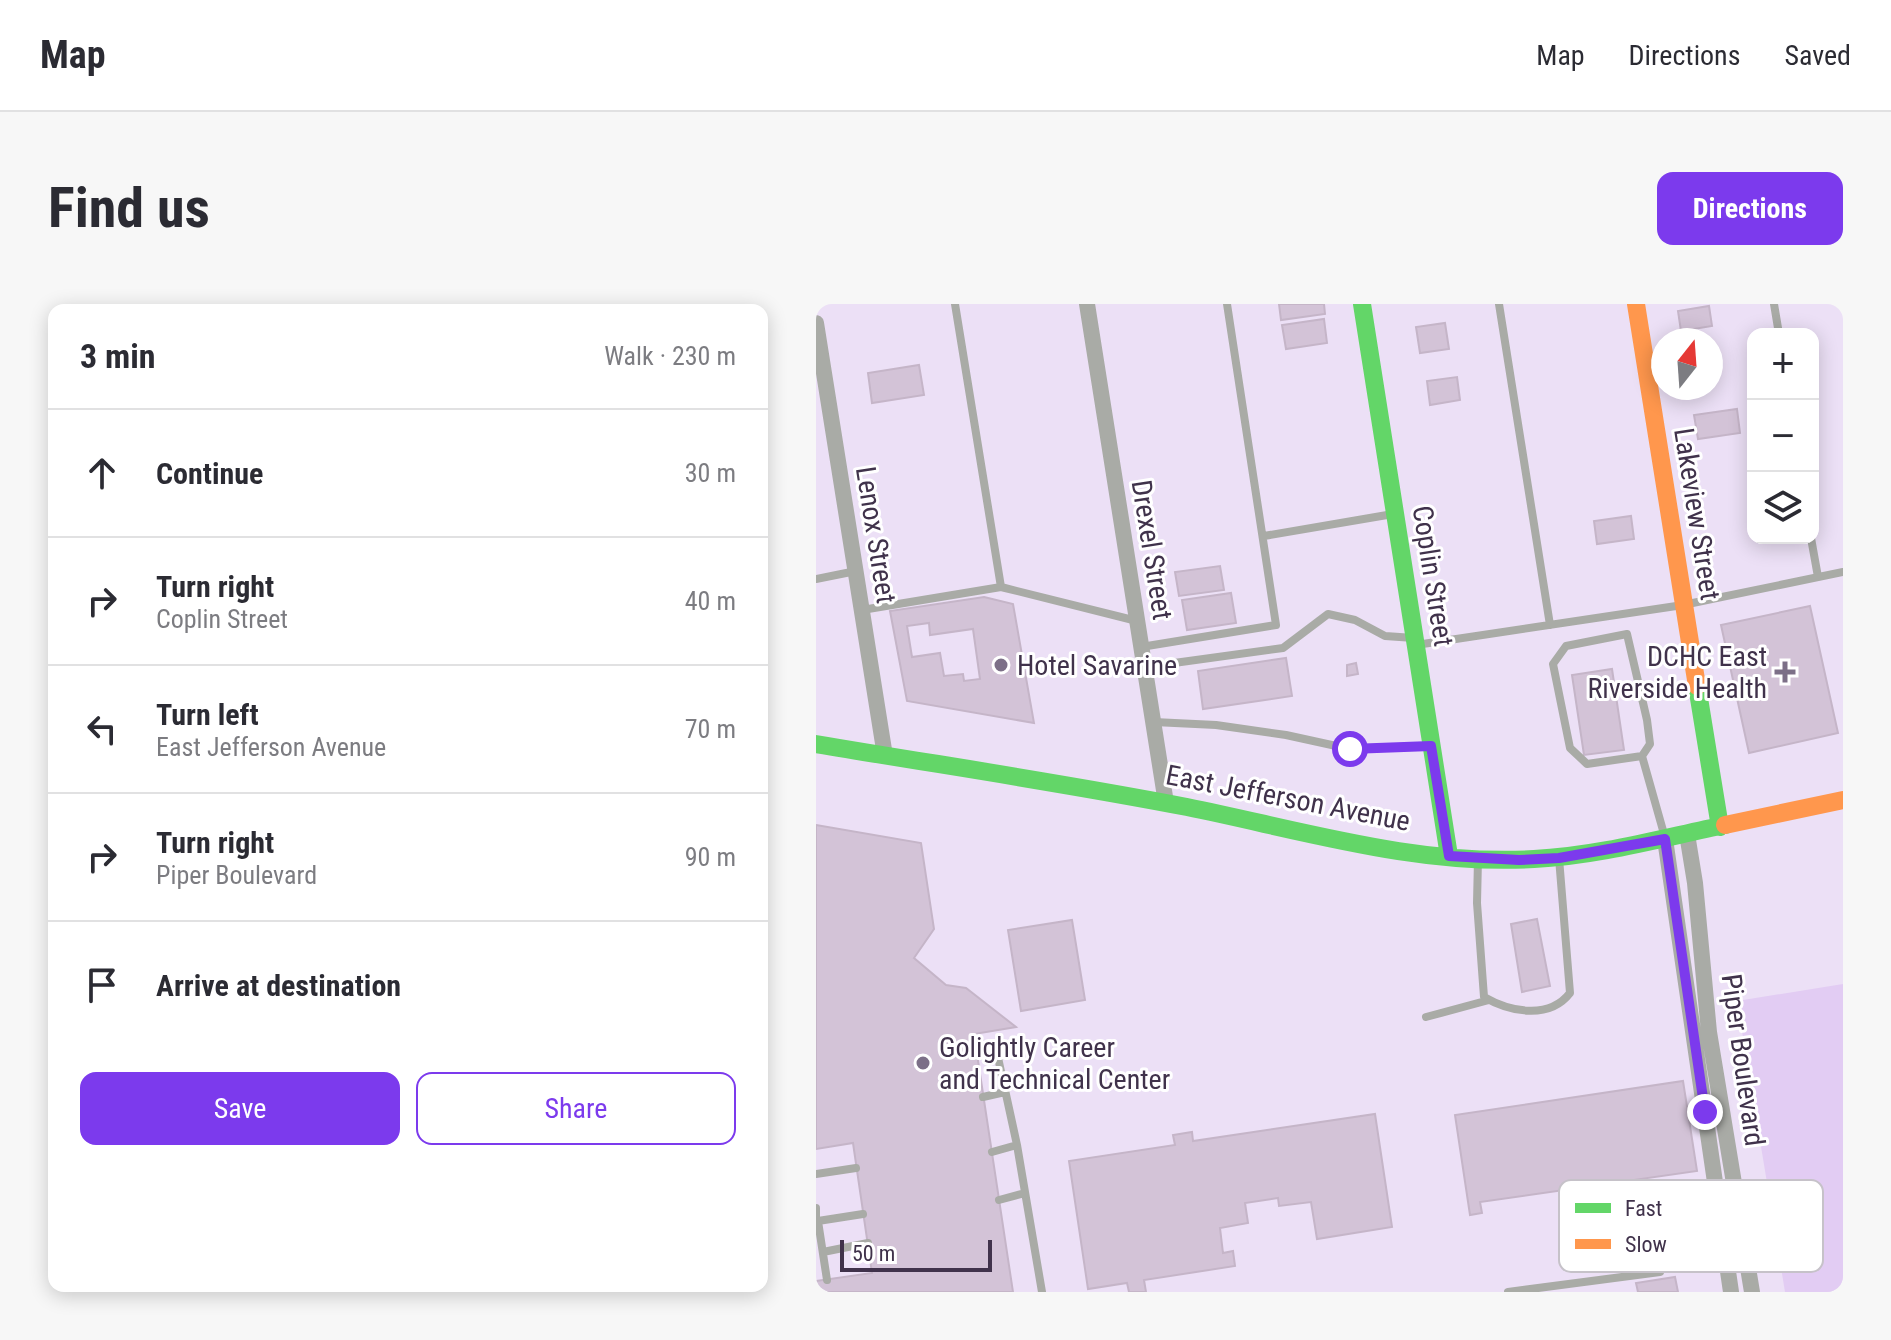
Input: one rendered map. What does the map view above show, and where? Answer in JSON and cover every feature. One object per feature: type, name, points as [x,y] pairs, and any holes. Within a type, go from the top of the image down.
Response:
[{"type":"street","name":"Drexel Street","points":[[1087,304],[1166,803]]},
{"type":"street","name":"Coplin Street","points":[[1362,304],[1449,856]]},
{"type":"street","name":"Lakeview Street","points":[[1636,304],[1720,827]]},
{"type":"street","name":"Lenox Street","points":[[816,323],[885,756]]},
{"type":"street","name":"East Jefferson Avenue","points":[[816,744],[1166,803],[1302,832],[1478,858],[1559,858],[1665,839],[1843,800]]},
{"type":"street","name":"Piper Boulevard","points":[[1687,834],[1695,883],[1709,1032],[1733,1180]]},
{"type":"street","name":"Piper Boulevard","points":[[1665,839],[1715,1180]]},
{"type":"street","name":"Piper Boulevard","points":[[1728,1272],[1731,1292]]},
{"type":"street","name":"Piper Boulevard","points":[[1749,1272],[1752,1292]]},
{"type":"lane","points":[[955,304],[1001,587]]},
{"type":"lane","points":[[1141,647],[1276,625],[1227,304]]},
{"type":"lane","points":[[1499,304],[1550,625]]},
{"type":"lane","points":[[1774,304],[1778,328]]},
{"type":"lane","points":[[1264,536],[1395,514]]},
{"type":"lane","points":[[1812,544],[1818,577]]},
{"type":"lane","points":[[816,579],[856,571]]},
{"type":"lane","points":[[1145,667],[1283,648],[1328,614],[1355,620],[1385,636],[1415,642],[1683,605],[1843,572]]},
{"type":"lane","points":[[862,610],[1001,587],[1137,621]]},
{"type":"lane","points":[[1642,756],[1587,764],[1570,748],[1553,664],[1566,646],[1627,634],[1650,744],[1642,756],[1665,839]]},
{"type":"lane","points":[[1153,722],[1216,725],[1286,735],[1350,749],[1431,746]]},
{"type":"lane","points":[[1478,858],[1477,903],[1484,997],[1504,1009],[1539,1010],[1561,1005],[1570,993],[1559,858]]},
{"type":"lane","points":[[1426,1017],[1489,1000]]},
{"type":"lane","points":[[977,1056],[997,1053],[1017,1145],[1042,1292]]},
{"type":"lane","points":[[983,1097],[1005,1092]]},
{"type":"lane","points":[[992,1152],[1017,1145]]},
{"type":"lane","points":[[816,1174],[856,1168]]},
{"type":"lane","points":[[999,1200],[1025,1193]]},
{"type":"lane","points":[[816,1208],[827,1280]]},
{"type":"lane","points":[[817,1221],[863,1214]]},
{"type":"lane","points":[[823,1252],[868,1243]]},
{"type":"lane","points":[[1508,1292],[1660,1272]]},
{"type":"shaded area","points":[[1843,984],[1843,1292],[1785,1292],[1782,1272],[1823,1272],[1823,1180],[1767,1180],[1737,1001]]},
{"type":"building","points":[[1279,304],[1324,304],[1325,314],[1281,320]]},
{"type":"building","points":[[1709,306],[1712,326],[1681,328],[1678,311]]},
{"type":"building","points":[[1324,319],[1327,343],[1286,349],[1282,325]]},
{"type":"building","points":[[1445,323],[1449,349],[1420,353],[1416,327]]},
{"type":"building","points":[[919,365],[924,395],[872,403],[868,373]]},
{"type":"building","points":[[1457,377],[1460,400],[1430,405],[1427,381]]},
{"type":"building","points":[[1737,409],[1740,433],[1698,439],[1694,415]]},
{"type":"building","points":[[1631,516],[1634,539],[1597,544],[1594,521]]},
{"type":"building","points":[[1220,566],[1224,590],[1179,596],[1175,572]]},
{"type":"building","points":[[1231,593],[1236,623],[1187,630],[1182,600]]},
{"type":"building","name":"Hotel Savarine","points":[[984,597],[1013,604],[1034,723],[907,701],[890,611]],"holes":[[[929,623],[930,635],[973,629],[980,679],[964,681],[963,674],[944,676],[940,653],[912,657],[907,626]]]},
{"type":"building","name":"DCHC East Riverside Health","points":[[1810,606],[1838,733],[1749,753],[1721,625]]},
{"type":"building","points":[[1286,658],[1292,696],[1203,709],[1198,671]]},
{"type":"building","points":[[1356,663],[1358,674],[1347,676],[1347,665]]},
{"type":"building","points":[[1612,669],[1624,750],[1584,755],[1572,675]]},
{"type":"building","name":"Golightly Career and Technical Center","points":[[816,825],[921,843],[934,929],[914,958],[946,985],[966,988],[1016,1027],[974,1034],[1013,1292],[816,1292],[816,1281],[872,1273],[853,1143],[816,1149]]},
{"type":"building","points":[[1537,919],[1550,986],[1522,992],[1511,924]]},
{"type":"building","points":[[1072,920],[1085,1000],[1021,1011],[1008,930]]},
{"type":"building","points":[[1683,1081],[1697,1171],[1634,1180],[1559,1180],[1559,1191],[1480,1202],[1482,1213],[1470,1215],[1455,1115]]},
{"type":"building","points":[[1375,1114],[1392,1227],[1317,1239],[1311,1202],[1279,1206],[1278,1198],[1245,1203],[1248,1223],[1220,1228],[1223,1253],[1233,1251],[1235,1266],[1144,1280],[1146,1292],[1129,1292],[1127,1283],[1088,1289],[1069,1161],[1175,1145],[1173,1135],[1192,1132],[1193,1141]]},
{"type":"building","points":[[1675,1277],[1678,1292],[1638,1292],[1636,1283]]},
{"type":"traffic: fast","points":[[1362,304],[1449,856]]},
{"type":"traffic: fast","points":[[1697,686],[1720,827]]},
{"type":"traffic: fast","points":[[816,744],[1141,798],[1359,844],[1446,857],[1490,860],[1558,857],[1630,846],[1725,825]]},
{"type":"traffic: slow","points":[[1636,304],[1697,686]]},
{"type":"traffic: slow","points":[[1725,825],[1843,800]]},
{"type":"place","name":"Hotel Savarine","points":[[1001,665]]},
{"type":"place","name":"DCHC East Riverside Health","points":[[1785,672]]},
{"type":"place","name":"Golightly Career and Technical Center","points":[[923,1063]]},
{"type":"route","points":[[1350,749],[1431,746],[1449,856],[1497,860],[1559,858],[1665,839],[1705,1112]]}]
